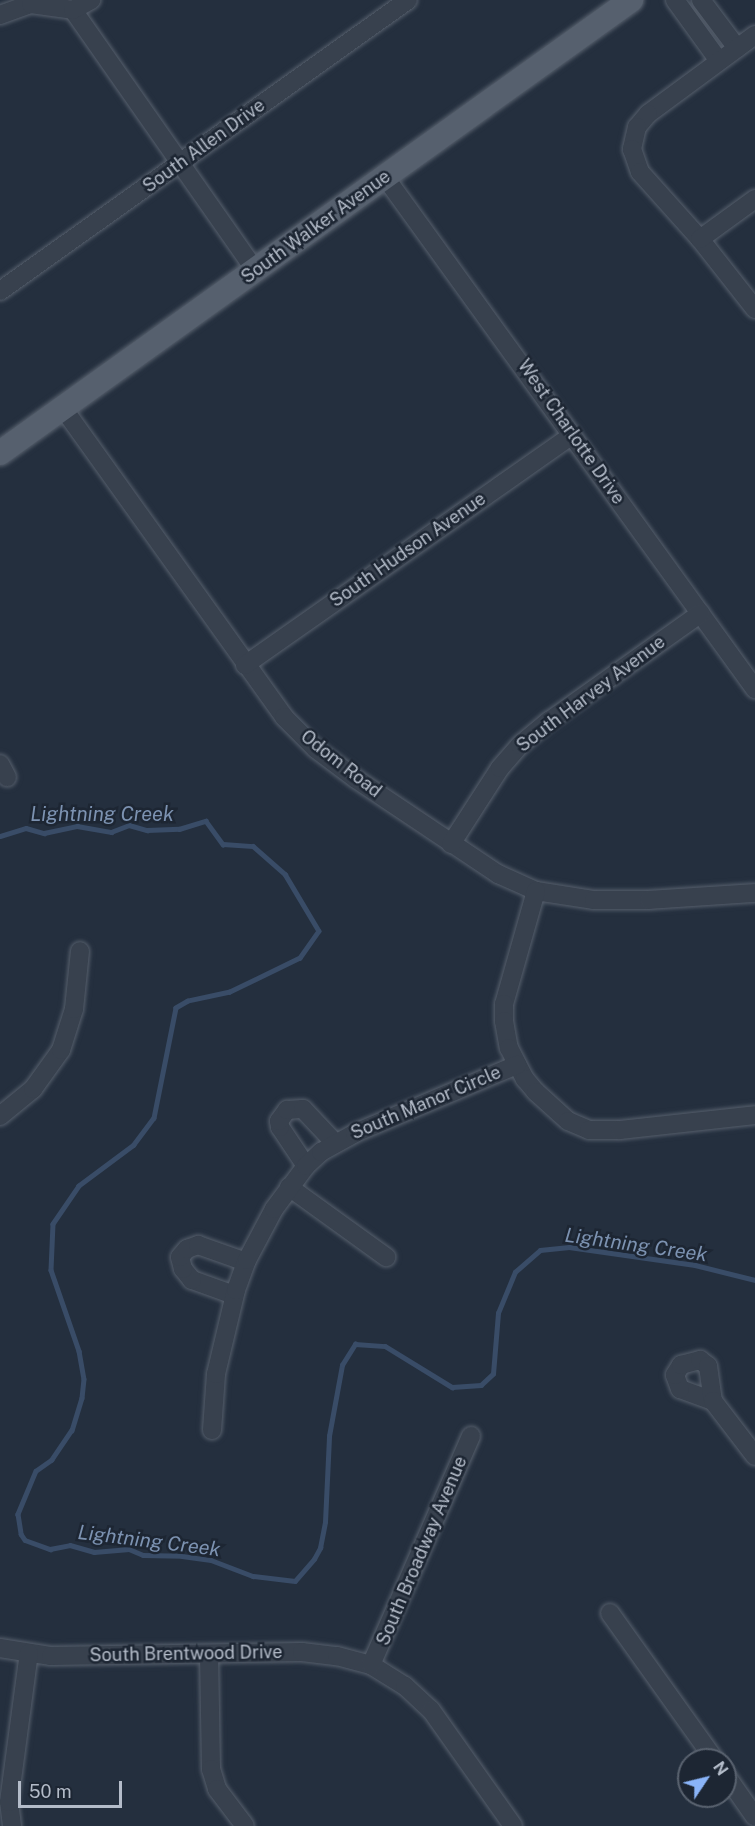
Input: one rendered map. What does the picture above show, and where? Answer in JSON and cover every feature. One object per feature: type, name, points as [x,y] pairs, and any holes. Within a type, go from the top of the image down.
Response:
[{"type":"main road","name":"South Walker Avenue","points":[[0,453],[631,0]]},
{"type":"street","points":[[0,15],[31,4],[73,10],[91,0]]},
{"type":"street","name":"South Allen Drive","points":[[0,291],[408,0]]},
{"type":"street","points":[[675,0],[719,61]]},
{"type":"street","points":[[701,0],[737,48]]},
{"type":"street","points":[[73,10],[255,270]]},
{"type":"street","points":[[755,35],[648,114],[637,127],[632,149],[640,172],[700,239],[755,309]]},
{"type":"street","name":"West Charlotte Drive","points":[[386,177],[755,689]]},
{"type":"street","points":[[700,239],[755,200]]},
{"type":"street","name":"Odom Road","points":[[63,408],[284,717],[316,749],[451,844],[498,874],[536,891],[594,900],[638,900],[755,892]]},
{"type":"street","name":"South Hudson Avenue","points":[[245,665],[572,435]]},
{"type":"street","name":"South Harvey Avenue","points":[[451,844],[500,768],[520,745],[549,721],[701,614]]},
{"type":"street","points":[[536,891],[504,1004],[506,1034],[517,1065],[536,1092],[556,1112],[577,1126],[589,1130],[620,1130],[755,1115]]},
{"type":"street","points":[[0,1116],[33,1089],[61,1050],[74,1009],[80,951]]},
{"type":"street","name":"South Manor Circle","points":[[212,1430],[216,1374],[234,1295],[246,1262],[270,1216],[306,1166],[335,1143],[517,1065]]},
{"type":"street","name":"South Manor Circle","points":[[306,1166],[280,1127],[279,1121],[287,1110],[303,1109],[335,1143]]},
{"type":"street","points":[[290,1187],[386,1257]]},
{"type":"street","points":[[234,1295],[192,1280],[183,1269],[180,1257],[187,1249],[198,1245],[246,1262]]},
{"type":"street","points":[[713,1401],[755,1456]]},
{"type":"street","name":"South Broadway Avenue","points":[[370,1665],[471,1436]]},
{"type":"street","points":[[610,1613],[706,1748]]},
{"type":"street","name":"South Brentwood Drive","points":[[0,1648],[51,1656],[321,1653],[370,1665],[405,1686],[431,1710],[513,1826]]},
{"type":"street","points":[[12,1826],[9,1802],[28,1653]]},
{"type":"street","points":[[209,1654],[211,1769],[218,1789],[245,1826]]},
{"type":"street","points":[[737,1791],[755,1816]]},
{"type":"waterway","name":"Lightning Creek","points":[[0,836],[26,828],[44,833],[77,826],[111,832],[129,825],[147,830],[179,829],[206,821],[223,844],[253,846],[285,874],[319,931],[300,958],[230,992],[188,1001],[176,1008],[154,1118],[134,1145],[79,1186],[53,1224],[51,1270],[79,1351],[84,1379],[82,1398],[72,1430],[52,1460],[36,1471],[18,1514],[21,1534],[25,1540],[50,1549],[70,1545],[94,1552],[129,1549],[143,1555],[182,1556],[211,1560],[253,1576],[295,1581],[314,1559],[320,1548],[325,1522],[329,1436],[342,1365],[355,1344],[385,1346],[452,1387],[481,1385],[493,1374],[498,1313],[515,1272],[540,1250],[569,1247],[695,1265],[755,1280]]}]
